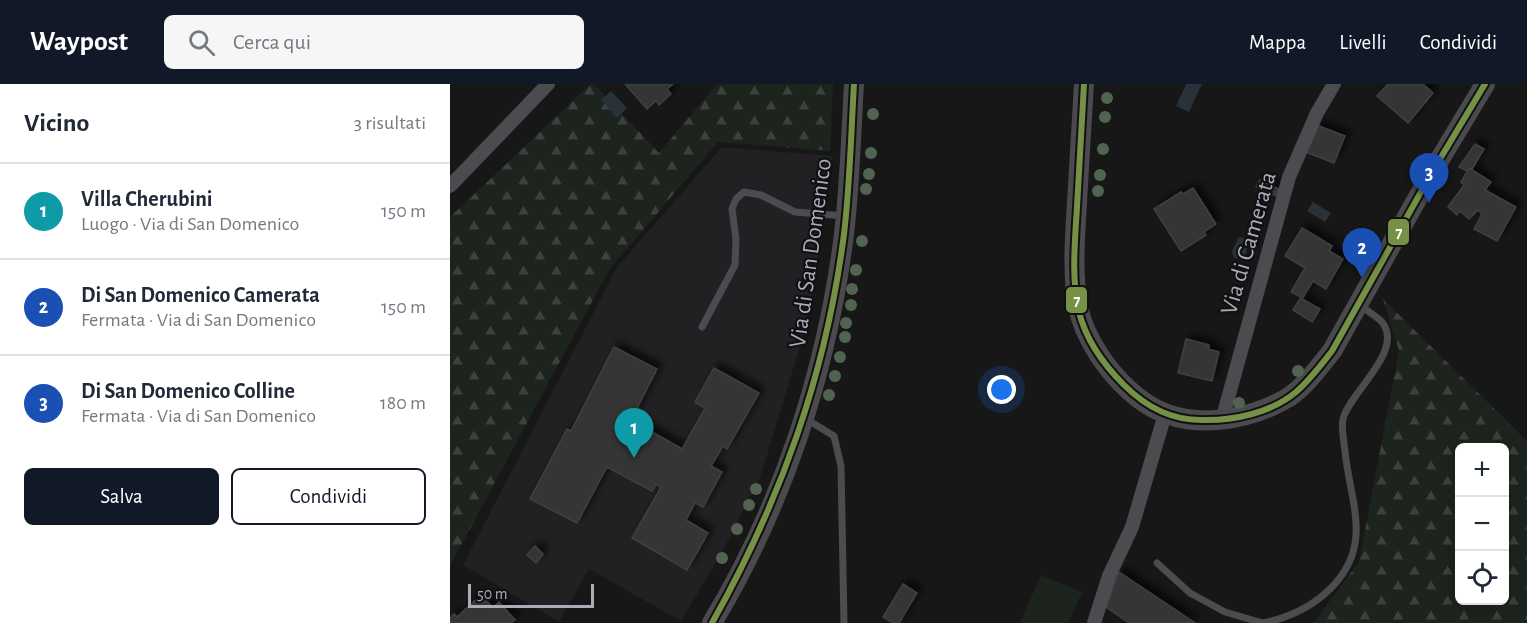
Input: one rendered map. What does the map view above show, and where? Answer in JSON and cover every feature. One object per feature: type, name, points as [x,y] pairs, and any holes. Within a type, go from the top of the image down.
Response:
[{"type":"main road","name":"Via di San Domenico","points":[[712,623],[761,531],[786,470],[822,356],[836,286],[845,216],[854,84]]},
{"type":"main road","points":[[1084,84],[1074,251],[1078,307],[1091,343],[1111,374],[1132,393],[1165,414],[1194,420],[1222,420],[1260,411],[1290,396],[1311,377],[1332,351],[1431,174],[1485,84]]},
{"type":"street","points":[[450,186],[548,84]]},
{"type":"street","name":"Via di Camerata","points":[[1222,420],[1289,177],[1317,113],[1334,84]]},
{"type":"street","points":[[1094,623],[1109,576],[1131,527],[1165,414]]},
{"type":"lane","points":[[702,327],[735,265],[736,239],[732,209],[736,199],[744,192],[761,195],[795,212],[845,216]]},
{"type":"lane","points":[[1157,563],[1190,593],[1225,612],[1263,623],[1282,619],[1324,595],[1343,576],[1352,561],[1356,512],[1346,459],[1343,418],[1352,401],[1379,364],[1386,348],[1387,333],[1382,323],[1359,304]]},
{"type":"lane","points":[[803,418],[834,436],[838,450],[844,623]]},
{"type":"shaded area","points":[[1186,84],[1202,84],[1189,112],[1176,106]]},
{"type":"shaded area","points":[[611,91],[627,108],[617,118],[601,100]]},
{"type":"shaded area","points":[[722,147],[833,156],[823,214],[816,278],[801,343],[760,478],[720,556],[681,621],[589,569],[559,622],[463,565],[617,267]]},
{"type":"shaded area","points":[[1313,202],[1331,213],[1325,222],[1307,211]]},
{"type":"shaded area","points":[[1239,237],[1244,238],[1247,250],[1244,258],[1234,258],[1232,251]]},
{"type":"green space","points":[[591,84],[594,84],[659,153],[717,84],[833,84],[830,151],[718,142],[609,270],[450,566],[450,217]]},
{"type":"green space","points":[[1383,299],[1527,441],[1527,623],[1313,623],[1359,562],[1399,351]]},
{"type":"green space","points":[[1041,575],[1082,592],[1068,623],[1020,623]]},
{"type":"building","points":[[625,84],[673,84],[667,89],[671,94],[659,105],[656,101],[647,109]]},
{"type":"building","points":[[1388,84],[1423,84],[1433,93],[1408,123],[1377,96]]},
{"type":"building","points":[[1316,125],[1345,136],[1334,163],[1306,152]]},
{"type":"building","points":[[1475,144],[1484,149],[1472,169],[1469,168],[1467,171],[1459,167]]},
{"type":"building","points":[[1469,168],[1491,182],[1485,190],[1516,207],[1497,241],[1474,229],[1482,214],[1478,210],[1469,219],[1460,211],[1457,215],[1448,207],[1464,185],[1461,182]]},
{"type":"building","points":[[1260,180],[1279,189],[1276,196],[1256,187]]},
{"type":"building","points":[[1193,188],[1216,224],[1204,232],[1206,235],[1181,251],[1154,209],[1181,192],[1183,194]]},
{"type":"building","points":[[1302,228],[1332,246],[1329,251],[1343,259],[1326,289],[1313,281],[1302,299],[1320,309],[1312,322],[1293,310],[1301,297],[1291,292],[1305,268],[1285,256]]},
{"type":"building","points":[[1186,339],[1209,345],[1208,349],[1219,352],[1212,381],[1178,373]]},
{"type":"building","points":[[614,347],[657,369],[631,420],[682,449],[705,408],[695,402],[714,368],[759,393],[727,449],[723,446],[711,466],[722,472],[703,507],[695,503],[686,520],[708,533],[687,570],[632,538],[661,487],[656,484],[652,491],[607,467],[577,523],[530,499],[567,429],[571,431]]},
{"type":"building","points":[[535,546],[543,554],[536,563],[527,555]]},
{"type":"building","points":[[1119,572],[1195,623],[1129,623],[1106,607]]},
{"type":"building","points":[[903,584],[917,593],[899,623],[893,623],[883,617]]},
{"type":"building","points":[[481,595],[493,608],[499,602],[515,620],[511,623],[450,623],[450,618],[454,614],[457,617]]},
{"type":"transit line","name":"7","points":[[712,623],[759,530],[779,483],[813,386],[836,286],[844,234],[854,84]]},
{"type":"transit line","name":"7","points":[[1084,84],[1074,260],[1075,286],[1082,322],[1103,360],[1132,393],[1169,414],[1201,420],[1239,417],[1275,405],[1296,392],[1315,372],[1332,351],[1431,174],[1485,84]]},
{"type":"place","name":"Di San Domenico Colline","points":[[1429,203]]},
{"type":"place","name":"Di San Domenico Camerata","points":[[1362,278]]},
{"type":"place","name":"Villa Cherubini","points":[[634,458]]}]
